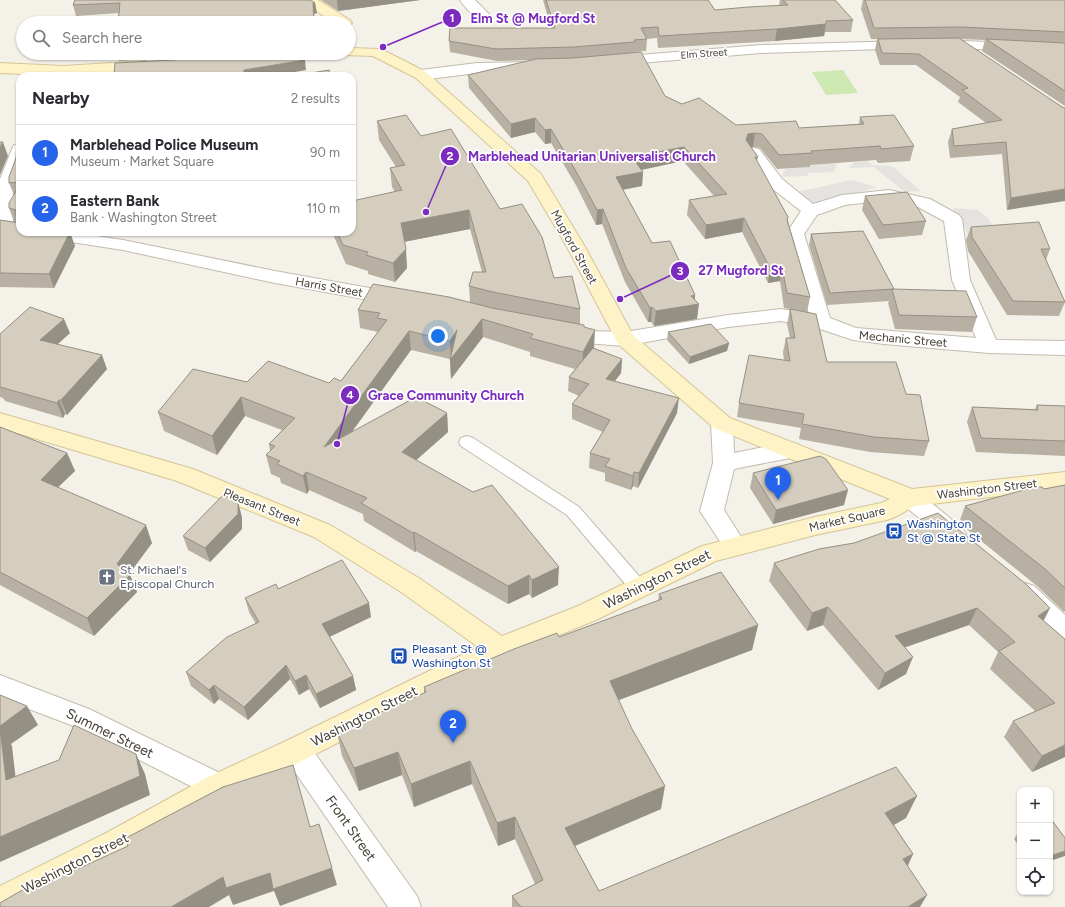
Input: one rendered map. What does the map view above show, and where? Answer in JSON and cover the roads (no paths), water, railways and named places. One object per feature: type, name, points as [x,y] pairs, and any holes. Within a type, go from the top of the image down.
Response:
[{"type":"main road","points":[[311,0],[334,16]]},
{"type":"main road","points":[[356,33],[376,52],[421,76]]},
{"type":"main road","points":[[356,52],[376,52]]},
{"type":"main road","points":[[84,72],[159,65]]},
{"type":"main road","points":[[0,68],[41,72]]},
{"type":"main road","name":"Mugford Street","points":[[421,76],[535,178],[576,247],[625,339],[722,423]]},
{"type":"main road","name":"Pleasant Street","points":[[0,420],[185,475],[322,531],[410,585],[499,648]]},
{"type":"main road","name":"Market Square","points":[[722,423],[910,498]]},
{"type":"main road","name":"Washington Street","points":[[910,498],[1065,480]]},
{"type":"main road","name":"Market Square","points":[[735,546],[815,526],[887,511],[910,498]]},
{"type":"main road","name":"Washington Street","points":[[0,902],[118,842],[218,786],[296,750],[499,648],[587,613],[710,553],[735,546]]},
{"type":"street","points":[[467,0],[485,16]]},
{"type":"street","points":[[959,44],[979,57]]},
{"type":"street","name":"Elm Street","points":[[603,62],[761,49],[851,45],[959,44],[1065,49]]},
{"type":"street","points":[[421,76],[477,68],[549,66]]},
{"type":"street","points":[[753,153],[776,183],[811,211]]},
{"type":"street","points":[[16,160],[4,191],[4,227],[16,229]]},
{"type":"street","points":[[821,322],[795,234],[811,211],[842,200],[890,195],[924,203],[953,219],[961,280],[989,346]]},
{"type":"street","name":"Harris Street","points":[[85,236],[275,277],[415,302]]},
{"type":"street","name":"Mechanic Street","points":[[625,339],[728,321],[782,315],[821,322],[853,334],[989,346],[1065,348]]},
{"type":"street","points":[[546,329],[584,337],[625,339]]},
{"type":"street","points":[[722,423],[724,463],[712,511],[735,546]]},
{"type":"street","points":[[724,463],[790,450]]},
{"type":"street","points":[[910,498],[969,546]]},
{"type":"street","points":[[1010,580],[1027,594],[1065,631]]},
{"type":"street","name":"Summer Street","points":[[0,686],[80,717],[218,786]]},
{"type":"street","name":"Front Street","points":[[296,750],[406,907]]},
{"type":"lane","points":[[467,442],[573,511],[639,588]]},
{"type":"place","name":"Elm St @ Mugford St","points":[[383,47]]},
{"type":"place","name":"Marblehead Unitarian Universalist Church","points":[[426,212]]},
{"type":"place","name":"27 Mugford St","points":[[620,299]]},
{"type":"place","name":"Grace Community Church","points":[[337,444]]},
{"type":"place","name":"Marblehead Police Museum","points":[[778,500]]},
{"type":"place","name":"Washington St @ State St","points":[[894,531]]},
{"type":"place","name":"St. Michael's Episcopal Church","points":[[107,577]]},
{"type":"place","name":"Pleasant St @ Washington St","points":[[399,656]]},
{"type":"place","name":"Eastern Bank","points":[[453,743]]}]
